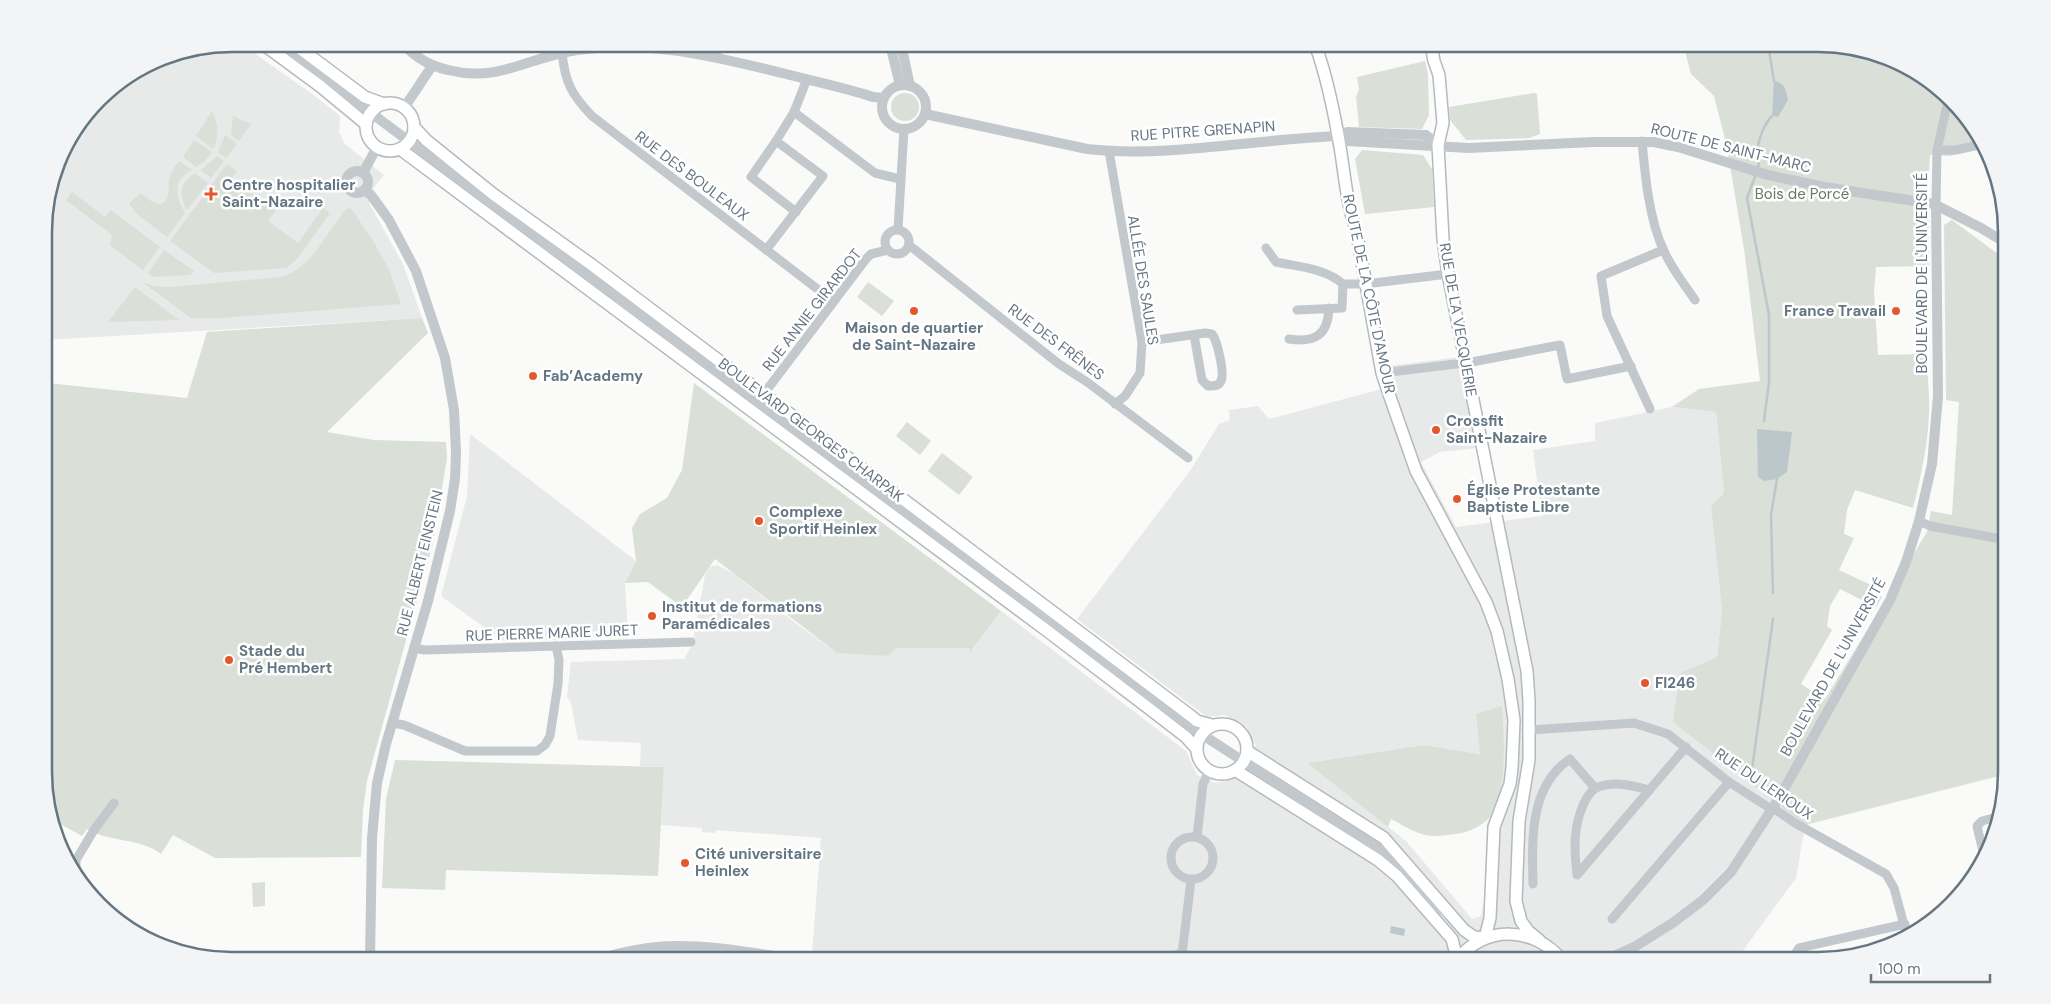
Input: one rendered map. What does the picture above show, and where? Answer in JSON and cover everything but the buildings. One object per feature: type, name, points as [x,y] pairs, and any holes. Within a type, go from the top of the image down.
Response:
[{"type":"main road","points":[[274,52],[320,86],[366,124]]},
{"type":"main road","points":[[305,52],[366,97],[384,104],[398,104],[404,108]]},
{"type":"main road","name":"ROUTE DE LA CÔTE D'AMOUR","points":[[1318,52],[1324,69],[1338,136],[1350,211],[1356,229],[1382,373],[1416,471],[1486,602],[1497,631],[1507,673],[1514,720],[1513,760],[1510,784],[1494,827],[1490,918],[1485,938]]},
{"type":"main road","name":"RUE DE LA VECQUERIE","points":[[1432,52],[1439,76],[1443,123],[1438,145],[1443,239],[1448,274],[1527,672],[1530,730]]},
{"type":"main road","points":[[384,104],[371,113],[366,124],[368,137],[377,148],[393,151],[408,145],[414,126]]},
{"type":"main road","name":"BOULEVARD GEORGES CHARPAK","points":[[404,108],[409,113],[414,126],[426,140],[493,194],[585,259],[763,395],[835,446],[1197,721],[1212,725],[1224,724],[1235,728],[1244,737],[1247,751]]},
{"type":"main road","name":"BOULEVARD GEORGES CHARPAK","points":[[408,145],[1179,732],[1196,748],[1200,761],[1209,771]]},
{"type":"main road","points":[[1196,748],[1201,735],[1212,725]]},
{"type":"main road","points":[[1530,730],[1528,775],[1518,828],[1516,901],[1521,921],[1528,931],[1554,952]]},
{"type":"main road","points":[[1209,771],[1222,774],[1239,766],[1247,751],[1259,758],[1384,838],[1424,882],[1448,914],[1474,937],[1485,938]]},
{"type":"main road","points":[[1239,766],[1249,779],[1378,860],[1397,876],[1435,919],[1454,944],[1456,952]]},
{"type":"main road","points":[[1464,952],[1485,938],[1502,933],[1529,936],[1540,941]]},
{"type":"street","name":"BOULEVARD GEORGES CHARPAK","points":[[290,52],[371,113],[408,145]]},
{"type":"street","points":[[414,52],[432,66],[459,73],[480,75],[498,72],[567,52]]},
{"type":"street","points":[[690,52],[873,97],[884,98]]},
{"type":"street","points":[[717,52],[717,58]]},
{"type":"street","points":[[893,52],[905,86]]},
{"type":"street","points":[[902,52],[905,86]]},
{"type":"street","name":"RUE DES BOULEAUX","points":[[562,53],[566,78],[575,98],[592,116],[833,301]]},
{"type":"street","points":[[404,108],[432,66]]},
{"type":"street","points":[[796,212],[751,177],[794,112],[807,80]]},
{"type":"street","points":[[905,86],[922,94],[926,107],[925,114],[917,124],[904,128],[891,124],[883,112],[884,98],[888,92],[905,86]]},
{"type":"street","name":"BOULEVARD DE L'UNIVERSITÉ","points":[[1622,952],[1649,939],[1702,901],[1731,872],[1772,808],[1886,608],[1906,562],[1919,522],[1932,464],[1936,426],[1938,396],[1937,150],[1947,106]]},
{"type":"street","points":[[794,112],[876,173],[900,179]]},
{"type":"street","name":"RUE PITRE GRENAPIN","points":[[925,114],[1109,152],[1181,150],[1338,136],[1347,132],[1426,135],[1438,145]]},
{"type":"street","points":[[898,229],[904,128]]},
{"type":"street","points":[[766,250],[823,176],[776,141]]},
{"type":"street","points":[[1642,141],[1655,224],[1663,250],[1695,300]]},
{"type":"street","name":"ROUTE DE SAINT-MARC","points":[[1438,145],[1469,148],[1642,141],[1678,147],[1766,175],[1824,187],[1936,205],[1998,239]]},
{"type":"street","points":[[408,145],[1201,735],[1239,766],[1386,853],[1429,901],[1448,914]]},
{"type":"street","points":[[1937,150],[1956,150],[1976,146]]},
{"type":"street","points":[[363,173],[377,148]]},
{"type":"street","name":"ALLÉE DES SAULES","points":[[1109,152],[1142,342],[1140,373],[1124,396],[1115,404]]},
{"type":"street","points":[[353,172],[363,173],[368,181],[364,190],[354,192],[349,189],[346,183],[348,177],[353,172]]},
{"type":"street","name":"RUE ALBERT EINSTEIN","points":[[364,190],[390,220],[416,270],[445,358],[454,410],[456,452],[455,479],[451,503],[428,601],[392,722],[377,783],[373,816],[370,952]]},
{"type":"street","points":[[898,229],[906,233],[909,245],[905,251],[899,254],[888,250],[885,244],[886,236],[891,231],[898,229]]},
{"type":"street","name":"RUE DES FRÊNES","points":[[909,245],[1053,359],[1188,458]]},
{"type":"street","points":[[1266,248],[1276,262],[1318,270],[1336,278],[1343,284],[1365,284],[1448,274]]},
{"type":"street","name":"RUE ANNIE GIRARDOT","points":[[763,395],[868,257],[871,254],[888,250]]},
{"type":"street","points":[[1650,409],[1607,316],[1601,276],[1663,250]]},
{"type":"street","points":[[1297,310],[1342,308],[1343,284]]},
{"type":"street","points":[[1289,339],[1301,341],[1316,338],[1324,331],[1329,320],[1329,308]]},
{"type":"street","points":[[1142,342],[1194,335],[1212,334],[1216,339],[1223,376],[1221,383],[1215,386],[1208,386],[1202,380],[1194,335]]},
{"type":"street","points":[[1382,373],[1465,363],[1560,345],[1567,379],[1630,366]]},
{"type":"street","points":[[1919,522],[1930,526],[1998,538]]},
{"type":"street","name":"RUE PIERRE MARIE JURET","points":[[414,648],[424,650],[691,642]]},
{"type":"street","points":[[392,722],[404,725],[465,751],[537,752],[545,745],[550,736],[558,684],[559,660],[556,646]]},
{"type":"street","name":"RUE DU LERIOUX","points":[[1530,730],[1634,723],[1668,734],[1729,782],[1795,823],[1886,874],[1894,888],[1906,929]]},
{"type":"street","points":[[1650,790],[1630,784],[1594,788],[1586,798],[1578,816],[1574,849],[1576,875],[1650,790],[1686,747]]},
{"type":"street","points":[[1533,884],[1533,832],[1539,803],[1549,781],[1556,771],[1570,759],[1594,788]]},
{"type":"street","points":[[1197,837],[1203,784],[1209,771]]},
{"type":"street","points":[[1612,919],[1729,782]]},
{"type":"street","points":[[76,860],[94,830],[114,803]]},
{"type":"street","points":[[1982,847],[1977,826],[1982,821],[1992,818]]},
{"type":"street","points":[[1190,837],[1197,837],[1208,844],[1214,856],[1214,862],[1212,868],[1203,877],[1191,880],[1185,879],[1175,871],[1171,859],[1172,853],[1178,842],[1190,837]]},
{"type":"street","points":[[1182,952],[1191,880]]},
{"type":"street","points":[[1429,901],[1435,919]]},
{"type":"street","points":[[1796,952],[1799,948],[1905,924]]},
{"type":"street","points":[[630,952],[653,947],[672,946],[694,946],[741,952]]},
{"type":"shaded area","name":"Centre hospitalier Saint-Nazaire","points":[[252,52],[340,116],[339,132],[345,144],[384,175],[375,186],[369,203],[403,264],[422,318],[52,340],[52,232],[56,197],[66,163],[83,132],[97,114],[114,97],[142,77],[163,66],[197,56]]},
{"type":"shaded area","points":[[1774,81],[1783,85],[1788,100],[1778,117],[1772,116]]},
{"type":"shaded area","points":[[1460,357],[1478,448],[1440,452],[1421,462],[1456,527],[1542,516],[1533,450],[1595,441],[1595,423],[1672,407],[1716,412],[1724,493],[1711,506],[1722,611],[1717,657],[1680,673],[1805,825],[1796,878],[1742,952],[812,952],[821,838],[716,830],[715,833],[702,832],[702,828],[661,825],[664,767],[640,766],[641,743],[578,740],[571,703],[567,697],[571,662],[684,659],[692,645],[705,575],[710,567],[717,565],[734,574],[798,625],[837,653],[884,656],[895,648],[970,648],[971,651],[1001,611],[1186,751],[1197,775],[1215,783],[1237,779],[1256,745],[1250,737],[1247,727],[1225,715],[1207,717],[1077,619],[1190,471],[1219,424],[1230,420],[1229,410],[1258,406],[1269,419],[1382,389],[1379,367]],"holes":[[[1502,706],[1503,757],[1500,796],[1487,824],[1484,903],[1481,916],[1472,919],[1406,841],[1307,763],[1424,745],[1481,754]]]},
{"type":"shaded area","points":[[1757,429],[1792,432],[1787,472],[1777,479],[1764,481],[1758,477]]},
{"type":"shaded area","points":[[470,434],[636,561],[625,583],[628,635],[506,643],[441,596],[467,496]]},
{"type":"shaded area","points":[[1391,926],[1405,929],[1404,936],[1390,933]]},
{"type":"green space","name":"Bois de Porcé","points":[[1685,52],[1819,52],[1854,56],[1888,66],[1919,83],[1946,105],[1968,132],[1977,148],[1950,156],[1930,155],[1928,187],[1923,211],[1929,221],[1929,266],[1876,267],[1874,292],[1878,355],[1926,354],[1929,405],[1924,460],[1913,508],[1855,490],[1847,510],[1844,534],[1854,538],[1839,570],[1871,585],[1868,592],[1882,597],[1876,607],[1840,589],[1830,606],[1827,626],[1832,630],[1801,684],[1825,699],[1927,532],[1931,511],[1952,515],[1959,402],[1946,400],[1944,225],[1952,220],[1998,254],[1998,776],[1805,825],[1673,722],[1680,673],[1717,657],[1722,611],[1711,506],[1724,493],[1716,412],[1672,407],[1699,389],[1760,381],[1745,256],[1727,147],[1714,96],[1691,74]]},
{"type":"green space","points":[[1425,61],[1428,74],[1429,115],[1422,129],[1359,127],[1356,97],[1359,90],[1357,77]]},
{"type":"green space","points":[[905,93],[915,97],[919,107],[915,117],[905,121],[895,117],[891,107],[895,97]]},
{"type":"green space","points":[[1537,94],[1540,134],[1530,138],[1466,140],[1450,120],[1449,107]]},
{"type":"green space","points":[[212,111],[217,130],[217,139],[213,149],[196,136]]},
{"type":"green space","points":[[233,116],[251,124],[239,141],[231,135]]},
{"type":"green space","points":[[225,135],[237,144],[226,158],[218,152]]},
{"type":"green space","points":[[194,140],[212,152],[205,161],[196,167],[183,157]]},
{"type":"green space","points":[[1362,150],[1423,155],[1432,169],[1434,207],[1365,214],[1355,159]]},
{"type":"green space","points":[[217,156],[224,161],[211,178],[201,170]]},
{"type":"green space","points":[[179,161],[192,170],[181,178],[178,189],[179,201],[185,213],[167,237],[137,214],[129,203],[141,193],[156,203],[163,203],[169,193],[170,176]]},
{"type":"green space","points":[[227,164],[237,171],[231,179],[276,210],[268,221],[298,243],[323,208],[330,213],[297,259],[287,268],[214,273],[170,241]]},
{"type":"green space","points":[[195,174],[208,183],[187,210],[182,199],[182,189],[186,181]]},
{"type":"green space","points":[[72,192],[105,217],[111,210],[160,247],[143,270],[110,245],[112,236],[110,233],[66,200]]},
{"type":"green space","points":[[350,207],[389,269],[401,304],[221,318],[191,318],[142,282],[153,286],[169,287],[282,277],[302,266],[310,258],[345,210]]},
{"type":"green space","points":[[164,250],[194,271],[190,275],[153,277],[148,273]]},
{"type":"green space","points":[[868,282],[894,301],[882,316],[857,297]]},
{"type":"green space","points":[[135,287],[179,320],[108,322]]},
{"type":"green space","name":"Stade du Pré Hembert","points":[[422,318],[428,333],[327,432],[374,440],[446,442],[447,458],[433,543],[367,781],[363,810],[361,857],[215,858],[173,835],[161,854],[143,845],[105,836],[87,829],[82,836],[61,824],[56,807],[52,772],[52,383],[187,398],[207,332]]},
{"type":"green space","name":"Complexe Sportif Heinlex","points":[[694,383],[1001,611],[970,652],[970,648],[896,648],[890,654],[884,656],[837,653],[715,559],[682,607],[648,582],[625,583],[636,561],[632,528],[640,514],[667,498],[682,470]]},
{"type":"green space","points":[[907,422],[931,441],[920,455],[896,436]]},
{"type":"green space","points":[[942,453],[973,477],[959,495],[928,471]]},
{"type":"green space","points":[[1502,706],[1503,764],[1499,795],[1495,808],[1489,818],[1465,832],[1430,836],[1414,831],[1391,819],[1388,827],[1307,763],[1424,745],[1480,754],[1476,714]]},
{"type":"green space","points":[[395,760],[664,767],[658,876],[446,870],[445,890],[382,888],[386,799]]},
{"type":"green space","points":[[265,882],[265,906],[253,907],[252,883]]},
{"type":"waterway","points":[[1769,52],[1774,81]]},
{"type":"waterway","points":[[1758,168],[1759,141],[1764,127],[1772,116]]},
{"type":"waterway","points":[[1756,174],[1747,198],[1769,315],[1769,382],[1764,421]]},
{"type":"waterway","points":[[1773,593],[1771,515],[1777,479]]},
{"type":"waterway","points":[[1752,769],[1773,619]]},
{"type":"place","name":"Centre hospitalier Saint-Nazaire","points":[[211,194]]},
{"type":"place","name":"Maison de quartier de Saint-Nazaire","points":[[914,311]]},
{"type":"place","name":"France Travail","points":[[1896,311]]},
{"type":"place","name":"Fab’Academy","points":[[533,376]]},
{"type":"place","name":"Crossfit Saint-Nazaire","points":[[1436,430]]},
{"type":"place","name":"Église Protestante Baptiste Libre","points":[[1457,499]]},
{"type":"place","name":"Complexe Sportif Heinlex","points":[[759,521]]},
{"type":"place","name":"Institut de formations Paramédicales","points":[[652,616]]},
{"type":"place","name":"Stade du Pré Hembert","points":[[229,660]]},
{"type":"place","name":"Fl246","points":[[1645,683]]},
{"type":"place","name":"Cité universitaire Heinlex","points":[[685,863]]}]
